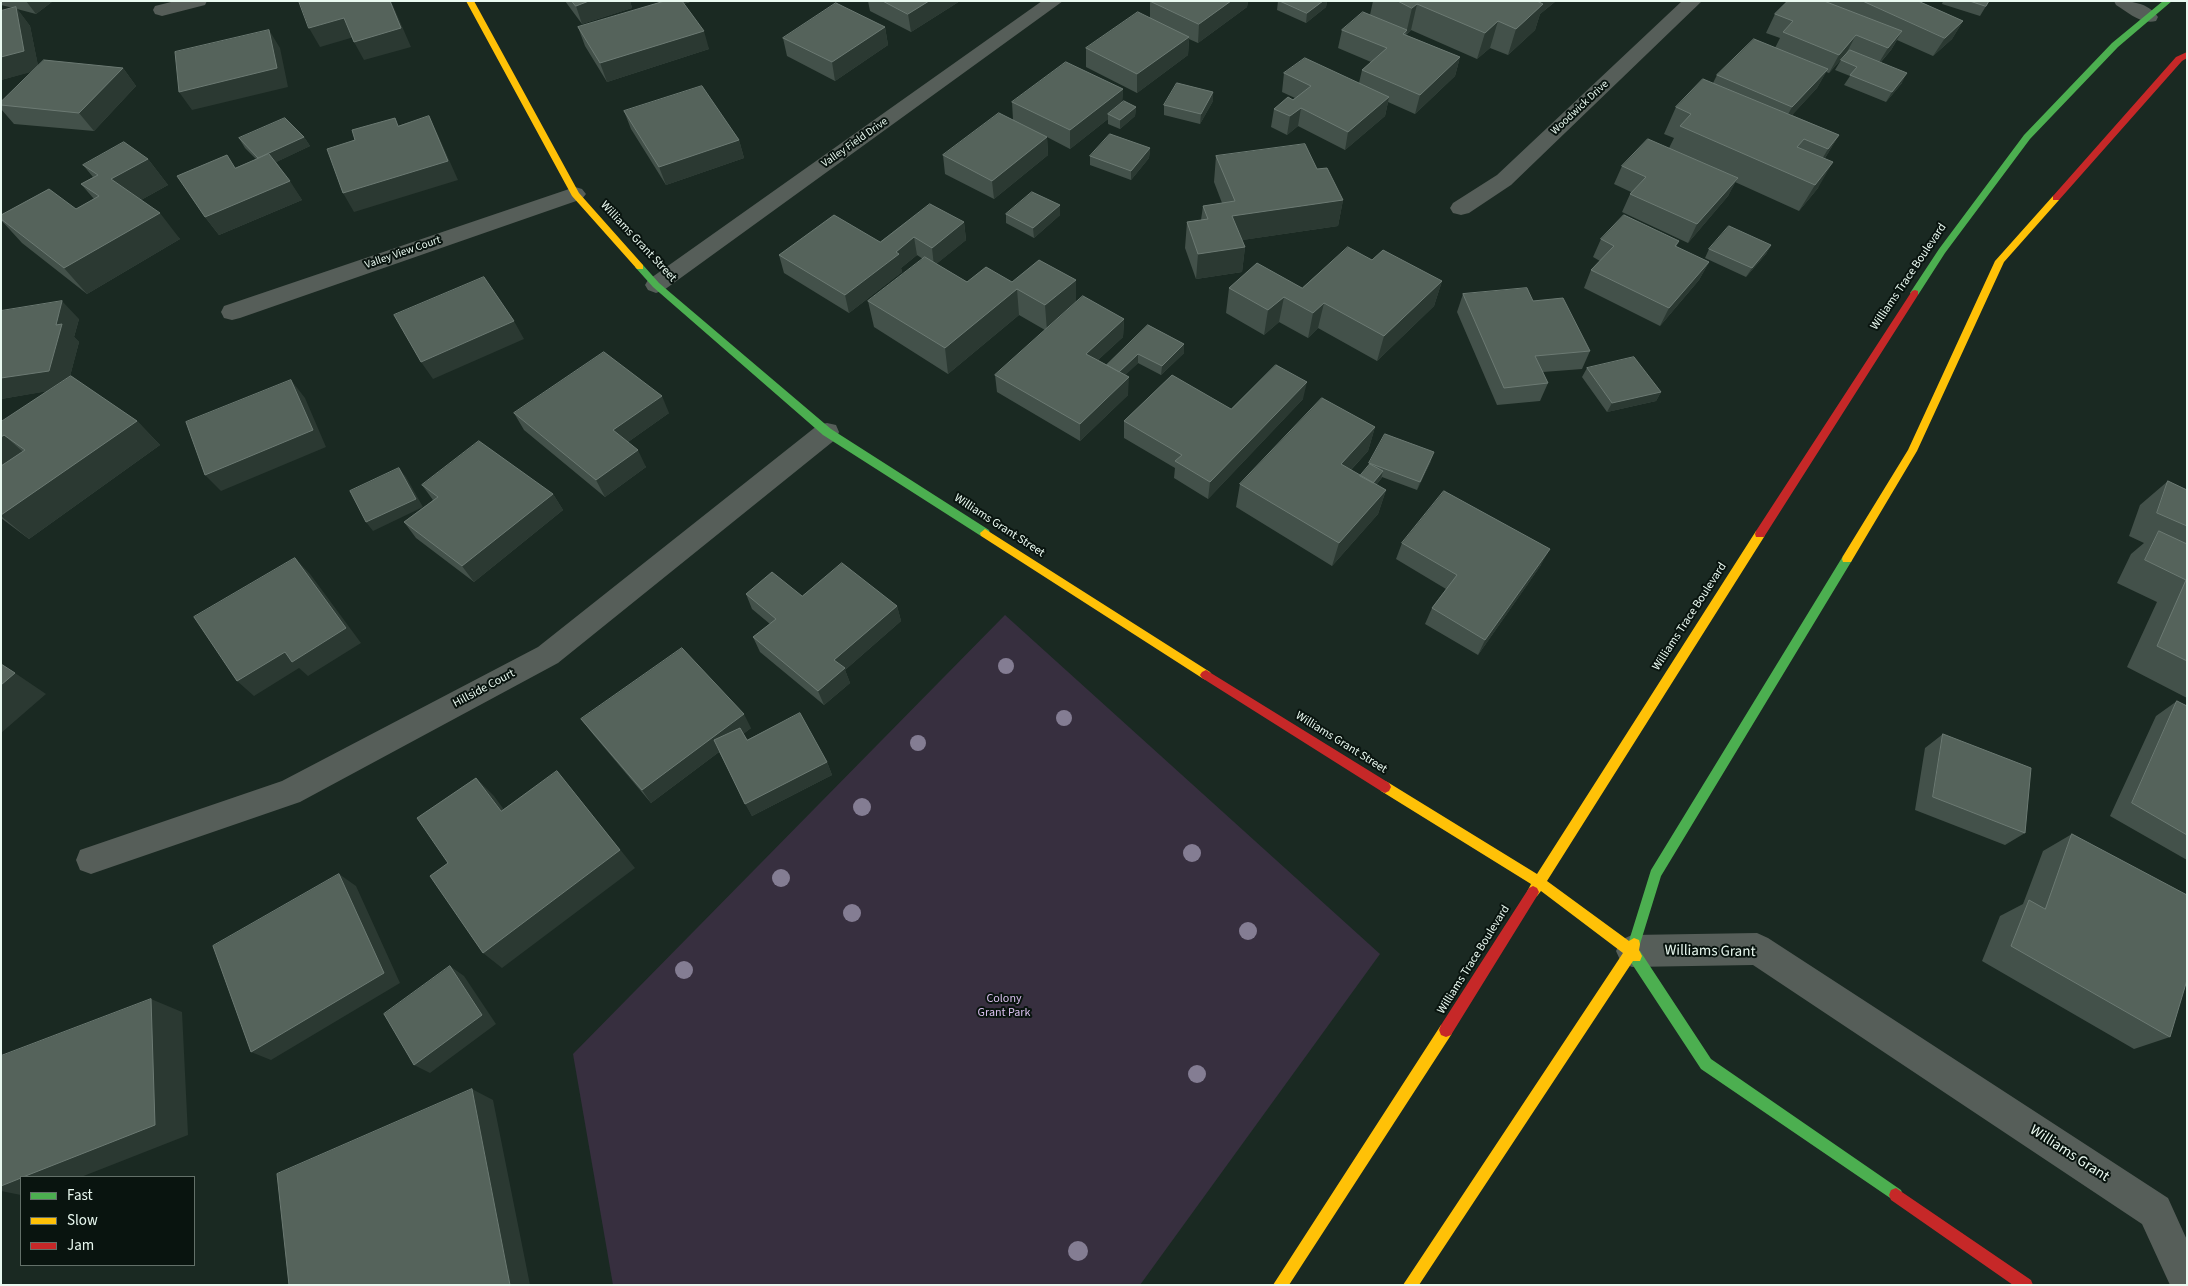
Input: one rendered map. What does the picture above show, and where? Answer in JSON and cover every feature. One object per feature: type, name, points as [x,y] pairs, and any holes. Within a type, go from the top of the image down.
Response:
[{"type":"main road","name":"Williams Grant Street","points":[[470,1],[575,194],[656,285],[827,432],[1251,704],[1539,882],[1632,951]]},
{"type":"main road","name":"Williams Trace Boulevard","points":[[1280,1285],[1455,1017],[1612,765],[1942,251],[2027,138],[2103,57],[2168,1]]},
{"type":"main road","points":[[1410,1285],[1632,951],[1655,874],[1912,451],[2000,261],[2179,59],[2187,54]]},
{"type":"main road","points":[[1632,951],[1706,1064],[2026,1285]]},
{"type":"street","points":[[162,10],[198,1]]},
{"type":"street","name":"Valley Field Drive","points":[[656,285],[1054,1]]},
{"type":"street","name":"Woodwick Drive","points":[[1461,208],[1504,180],[1693,1]]},
{"type":"street","points":[[2123,1],[2149,17]]},
{"type":"street","name":"Valley View Court","points":[[232,312],[575,194]]},
{"type":"street","name":"Hillside Court","points":[[91,860],[290,792],[548,655],[827,432]]},
{"type":"street","name":"Williams Grant","points":[[1632,951],[1757,949],[2154,1211],[2187,1282]]},
{"type":"green space","name":"Colony Grant Park","points":[[1005,615],[1380,954],[1140,1285],[613,1285],[573,1054]]},
{"type":"building","points":[[299,1],[390,1],[401,28],[354,42],[344,18],[309,28]]},
{"type":"building","points":[[572,1],[589,1],[576,6]]},
{"type":"building","points":[[665,1],[682,1],[704,31],[600,63],[578,27]]},
{"type":"building","points":[[883,1],[929,1],[908,14]]},
{"type":"building","points":[[1150,1],[1231,1],[1199,24]]},
{"type":"building","points":[[1280,1],[1323,1],[1307,13]]},
{"type":"building","points":[[1398,1],[1537,1],[1543,4],[1516,29],[1498,21],[1485,33],[1417,4],[1412,8]]},
{"type":"building","points":[[1788,1],[1824,1],[1902,31],[1888,48],[1856,35],[1839,55],[1783,32],[1793,21],[1775,14]]},
{"type":"building","points":[[1863,1],[1918,1],[1963,21],[1945,38]]},
{"type":"building","points":[[1970,1],[1989,1],[1986,6]]},
{"type":"building","points":[[836,3],[885,27],[832,62],[783,38]]},
{"type":"building","points":[[16,7],[24,51],[1,57],[1,11]]},
{"type":"building","points":[[1138,12],[1189,37],[1137,74],[1086,48]]},
{"type":"building","points":[[1363,12],[1407,30],[1403,34],[1460,57],[1420,95],[1362,70],[1387,48],[1342,30]]},
{"type":"building","points":[[269,30],[277,68],[179,92],[175,52]]},
{"type":"building","points":[[1754,39],[1828,69],[1792,107],[1717,75]]},
{"type":"building","points":[[1850,50],[1907,73],[1892,92],[1850,75],[1857,67],[1841,60]]},
{"type":"building","points":[[1305,58],[1389,97],[1348,132],[1301,108],[1290,116],[1274,109],[1288,97],[1293,100],[1311,86],[1284,73]]},
{"type":"building","points":[[44,60],[123,68],[79,113],[1,105],[1,102]]},
{"type":"building","points":[[1066,62],[1123,89],[1070,130],[1012,102]]},
{"type":"building","points":[[1703,79],[1839,135],[1828,149],[1804,139],[1797,147],[1833,162],[1815,185],[1680,126],[1691,114],[1676,107]]},
{"type":"building","points":[[1177,83],[1213,92],[1201,114],[1164,105]]},
{"type":"building","points":[[702,86],[739,140],[659,167],[624,111]]},
{"type":"building","points":[[1124,101],[1136,107],[1120,120],[1108,114]]},
{"type":"building","points":[[999,113],[1047,137],[992,181],[943,155]]},
{"type":"building","points":[[429,116],[448,161],[343,193],[327,149],[355,140],[352,130],[395,118],[398,126]]},
{"type":"building","points":[[285,118],[304,137],[258,158],[239,138]]},
{"type":"building","points":[[1110,134],[1150,148],[1131,171],[1090,156]]},
{"type":"building","points":[[1648,139],[1738,178],[1697,224],[1630,194],[1646,177],[1622,166]]},
{"type":"building","points":[[124,142],[148,159],[111,179],[160,213],[64,268],[1,219],[1,215],[49,189],[76,209],[99,196],[81,184],[98,175],[83,165]]},
{"type":"building","points":[[1305,144],[1317,169],[1327,168],[1343,200],[1232,216],[1245,247],[1198,254],[1187,222],[1208,219],[1203,206],[1235,201],[1216,156]]},
{"type":"building","points":[[269,154],[290,181],[205,217],[177,176],[227,155],[235,168]]},
{"type":"building","points":[[1032,192],[1060,205],[1033,228],[1006,214]]},
{"type":"building","points":[[930,204],[964,222],[932,248],[914,237],[896,252],[899,254],[845,295],[779,255],[834,215],[880,242]]},
{"type":"building","points":[[1624,215],[1679,241],[1675,246],[1709,262],[1669,308],[1591,270],[1614,246],[1601,239]]},
{"type":"building","points":[[1729,226],[1771,245],[1752,268],[1709,249]]},
{"type":"building","points":[[1348,247],[1372,260],[1383,250],[1442,281],[1384,336],[1324,303],[1313,313],[1284,297],[1268,310],[1229,288],[1257,263],[1302,288]]},
{"type":"building","points":[[925,257],[967,282],[986,267],[1012,282],[1039,260],[1076,280],[1045,305],[1017,289],[945,348],[868,301]]},
{"type":"building","points":[[484,277],[514,321],[421,362],[394,315]]},
{"type":"building","points":[[1527,288],[1533,301],[1563,298],[1590,351],[1535,356],[1548,383],[1504,388],[1463,294]]},
{"type":"building","points":[[1083,296],[1124,319],[1086,354],[1129,377],[1080,424],[995,375]]},
{"type":"building","points":[[62,301],[56,325],[62,324],[49,371],[1,378],[1,311]]},
{"type":"building","points":[[1148,325],[1184,344],[1162,366],[1138,354],[1119,372],[1107,365]]},
{"type":"building","points":[[604,352],[662,396],[613,430],[638,450],[596,480],[514,413]]},
{"type":"building","points":[[1634,357],[1661,392],[1612,403],[1587,368]]},
{"type":"building","points":[[1276,365],[1307,382],[1210,482],[1175,461],[1182,455],[1124,421],[1172,375],[1231,409]]},
{"type":"building","points":[[71,376],[137,421],[1,515],[1,466],[25,450],[4,435],[1,437],[1,422]]},
{"type":"building","points":[[291,380],[313,430],[205,475],[186,422]]},
{"type":"building","points":[[1322,398],[1375,427],[1341,464],[1386,490],[1339,543],[1240,484]]},
{"type":"building","points":[[1385,434],[1434,452],[1420,482],[1369,463]]},
{"type":"building","points":[[479,441],[553,494],[462,566],[404,522],[438,497],[422,485]]},
{"type":"building","points":[[1370,464],[1383,471],[1373,483],[1360,476]]},
{"type":"building","points":[[399,468],[416,499],[366,522],[350,491]]},
{"type":"building","points":[[2168,481],[2187,490],[2187,526],[2157,513]]},
{"type":"building","points":[[1444,491],[1550,549],[1485,640],[1432,608],[1457,575],[1402,543]]},
{"type":"building","points":[[2159,531],[2187,544],[2187,661],[2157,646],[2186,580],[2145,560]]},
{"type":"building","points":[[295,558],[346,628],[292,662],[285,652],[237,681],[194,617]]},
{"type":"building","points":[[842,563],[897,606],[834,660],[845,668],[818,691],[753,637],[776,619],[746,594],[772,572],[802,596]]},
{"type":"building","points":[[682,648],[744,714],[642,790],[581,719]]},
{"type":"building","points":[[1,664],[15,673],[1,685]]},
{"type":"building","points":[[2177,701],[2187,706],[2187,835],[2132,803]]},
{"type":"building","points":[[800,713],[827,762],[745,804],[714,740],[740,728],[747,740]]},
{"type":"building","points":[[1943,734],[2031,768],[2025,833],[1933,797]]},
{"type":"building","points":[[557,771],[620,850],[483,953],[430,876],[448,863],[417,818],[476,778],[501,811]]},
{"type":"building","points":[[2072,834],[2187,895],[2187,980],[2170,1037],[2011,946],[2029,900],[2045,909]]},
{"type":"building","points":[[339,874],[384,973],[251,1052],[213,946]]},
{"type":"building","points":[[450,966],[482,1015],[414,1065],[384,1014]]},
{"type":"building","points":[[151,999],[155,1125],[26,1176],[20,1176],[20,1178],[1,1186],[1,1056]]},
{"type":"building","points":[[472,1089],[510,1285],[289,1285],[277,1174]]},
{"type":"traffic: fast","points":[[1915,293],[1942,251],[2027,137],[2115,45],[2168,1]]},
{"type":"traffic: fast","points":[[640,267],[656,285],[827,432],[985,533]]},
{"type":"traffic: fast","points":[[1634,944],[1655,874],[1847,559]]},
{"type":"traffic: fast","points":[[1635,956],[1706,1064],[1896,1195]]},
{"type":"traffic: slow","points":[[470,1],[575,194],[640,267]]},
{"type":"traffic: slow","points":[[1847,559],[1912,451],[2000,261],[2056,198]]},
{"type":"traffic: slow","points":[[985,533],[1206,675]]},
{"type":"traffic: slow","points":[[1533,892],[1760,534]]},
{"type":"traffic: slow","points":[[1385,787],[1539,882],[1632,951],[1635,956]]},
{"type":"traffic: slow","points":[[1410,1285],[1632,951],[1634,944]]},
{"type":"traffic: slow","points":[[1280,1285],[1446,1030]]},
{"type":"traffic: jam","points":[[2056,198],[2179,59],[2187,54]]},
{"type":"traffic: jam","points":[[1760,534],[1915,293]]},
{"type":"traffic: jam","points":[[1206,675],[1385,787]]},
{"type":"traffic: jam","points":[[1446,1030],[1533,892]]},
{"type":"traffic: jam","points":[[1896,1195],[2026,1285]]}]
